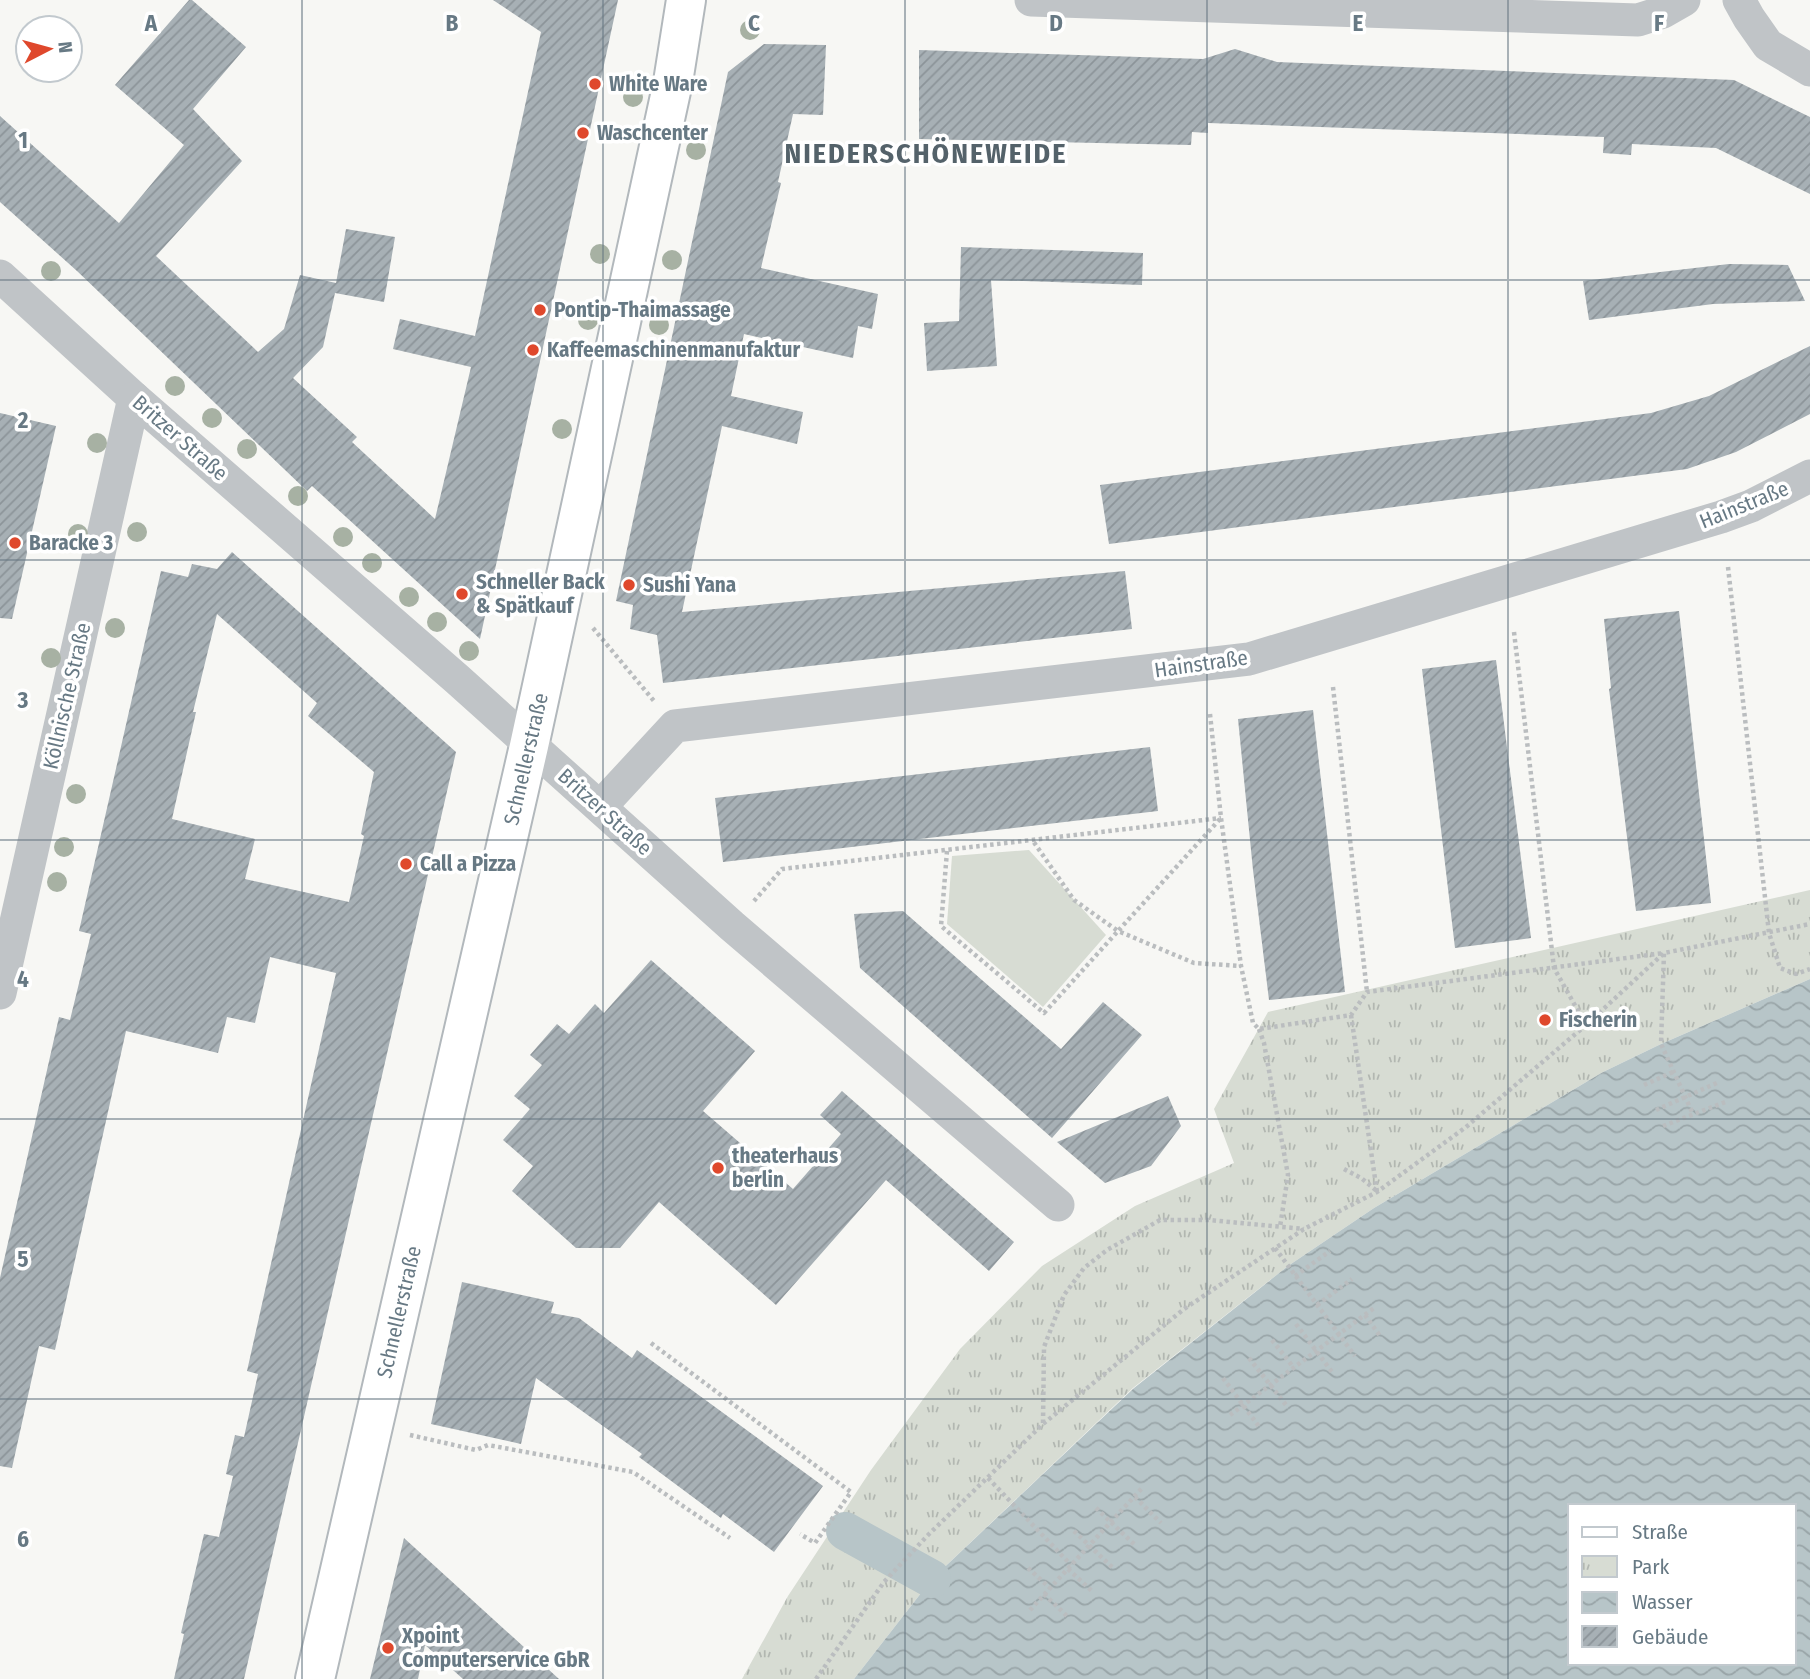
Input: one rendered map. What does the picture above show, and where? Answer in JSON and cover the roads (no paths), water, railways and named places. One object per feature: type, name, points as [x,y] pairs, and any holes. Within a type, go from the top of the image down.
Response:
[{"type":"main road","name":"Schnellerstraße","points":[[315,1679],[529,746],[673,82],[686,0]]},
{"type":"street","points":[[1031,0],[1638,20],[1663,12],[1685,0]]},
{"type":"street","points":[[1739,0],[1768,44],[1810,70]]},
{"type":"street","name":"Britzer Straße","points":[[0,275],[134,398],[457,679],[732,926],[1058,1205]]},
{"type":"street","name":"Köllnische Straße","points":[[0,993],[134,398]]},
{"type":"street","name":"Hainstraße","points":[[600,807],[675,726],[1249,659],[1721,517],[1751,506],[1810,476]]},
{"type":"water","points":[[1810,979],[1810,1679],[854,1679],[932,1579],[1134,1388],[1288,1266],[1374,1208],[1603,1072]]},
{"type":"waterway","points":[[845,1531],[932,1579]]},
{"type":"place","name":"White Ware","points":[[595,84]]},
{"type":"place","name":"Waschcenter","points":[[583,133]]},
{"type":"place","name":"Pontip-Thaimassage","points":[[540,310]]},
{"type":"place","name":"Kaffeemaschinenmanufaktur","points":[[533,350]]},
{"type":"place","name":"Baracke 3","points":[[15,543]]},
{"type":"place","name":"Sushi Yana","points":[[629,585]]},
{"type":"place","name":"Schneller Back & Spätkauf","points":[[462,594]]},
{"type":"place","name":"Call a Pizza","points":[[406,864]]},
{"type":"place","name":"Fischerin","points":[[1545,1020]]},
{"type":"place","name":"theaterhaus berlin","points":[[718,1168]]},
{"type":"place","name":"Xpoint Computerservice GbR","points":[[388,1648]]},
{"type":"district","name":"NIEDERSCHÖNEWEIDE","points":[[926,153]]}]
